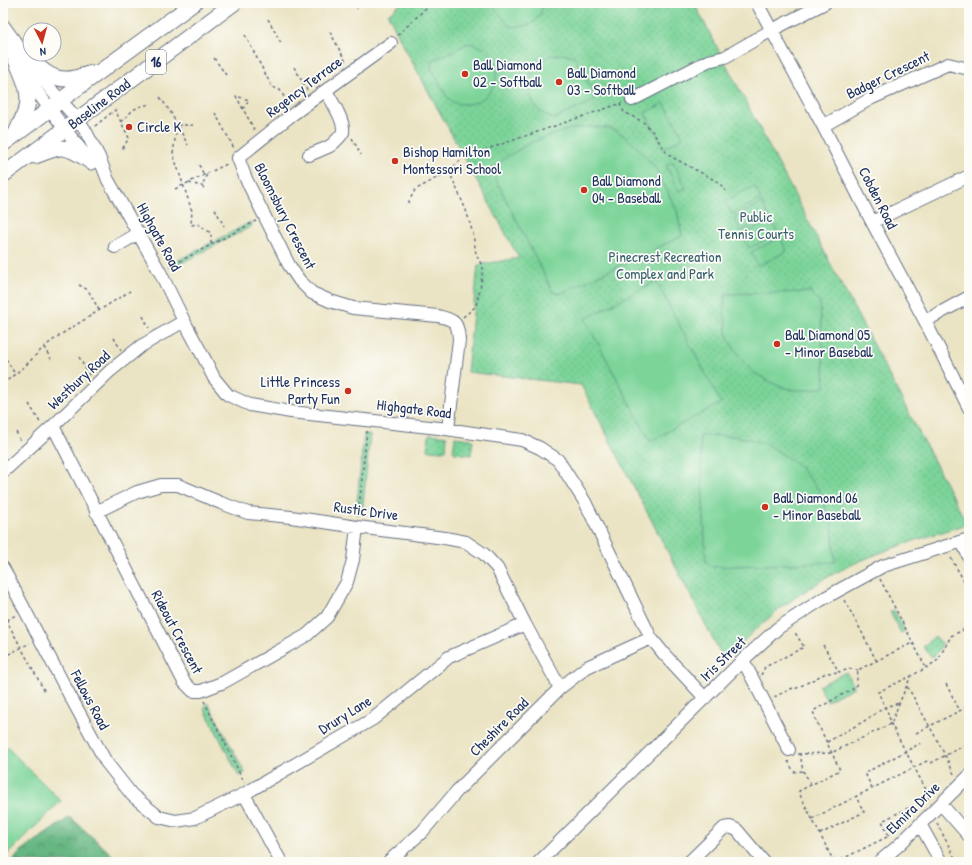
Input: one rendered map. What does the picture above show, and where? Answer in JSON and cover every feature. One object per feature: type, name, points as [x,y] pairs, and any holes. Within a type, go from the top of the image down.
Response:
[{"type":"main road","name":"Baseline Road","points":[[9,140],[55,104],[194,3]]},
{"type":"main road","name":"Baseline Road","points":[[3,175],[234,3]]},
{"type":"main road","points":[[19,56],[53,77],[62,79],[68,79],[103,70]]},
{"type":"main road","points":[[9,140],[23,118],[27,105],[27,90],[19,56]]},
{"type":"main road","points":[[23,160],[58,148],[64,148],[76,152],[91,162]]},
{"type":"street","name":"Cobden Road","points":[[757,3],[925,321],[969,408]]},
{"type":"street","points":[[632,100],[708,61],[725,57],[772,30],[825,3]]},
{"type":"street","points":[[3,25],[19,56],[55,104]]},
{"type":"street","points":[[3,43],[19,56]]},
{"type":"street","name":"Regency Terrace","points":[[238,158],[289,117],[391,43]]},
{"type":"street","name":"Badger Crescent","points":[[822,126],[872,98],[948,64],[969,69]]},
{"type":"street","points":[[310,155],[331,145],[343,132],[343,124],[326,91]]},
{"type":"street","name":"Highgate Road","points":[[55,104],[78,120],[99,157],[108,180],[160,272],[214,378],[228,395],[250,405],[292,412],[448,429],[522,440],[540,448],[558,460],[585,502],[651,638],[705,698]]},
{"type":"street","name":"Highgate Road","points":[[55,104],[65,130],[108,180]]},
{"type":"street","name":"Bloomsbury Crescent","points":[[238,158],[246,179],[289,265],[299,280],[312,293],[330,301],[353,308],[438,316],[455,322],[459,340],[448,429]]},
{"type":"street","points":[[872,222],[969,176]]},
{"type":"street","points":[[115,247],[139,233]]},
{"type":"street","points":[[925,321],[969,297]]},
{"type":"street","name":"Westbury Road","points":[[3,472],[110,371],[141,346],[184,321]]},
{"type":"street","name":"Rideout Crescent","points":[[49,430],[96,512],[184,682],[193,691],[201,691],[224,682],[308,635],[328,617],[347,582],[353,560],[357,527]]},
{"type":"street","name":"Rustic Drive","points":[[96,512],[137,492],[161,485],[178,485],[248,513],[291,517],[466,542],[484,554],[497,568],[524,624],[560,688]]},
{"type":"street","points":[[965,541],[969,557]]},
{"type":"street","name":"Iris Street","points":[[539,862],[743,660],[778,628],[821,600],[883,566],[965,541]]},
{"type":"street","name":"Fellows Road","points":[[3,568],[106,762],[132,795],[159,817],[176,821]]},
{"type":"street","name":"Drury Lane","points":[[176,821],[196,818],[246,793],[373,719],[449,657],[524,624]]},
{"type":"street","name":"Cheshire Road","points":[[388,862],[422,832],[457,791],[560,688],[587,667],[651,638]]},
{"type":"street","points":[[743,660],[792,755]]},
{"type":"street","name":"Elmira Drive","points":[[879,862],[898,846],[969,776]]},
{"type":"street","points":[[246,793],[281,862]]},
{"type":"street","points":[[941,804],[969,836]]},
{"type":"street","points":[[920,824],[941,862]]},
{"type":"street","points":[[689,862],[724,828],[730,827],[737,830],[764,862]]},
{"type":"path","points":[[315,3],[318,8]]},
{"type":"path","points":[[354,3],[357,9]]},
{"type":"path","points":[[391,43],[403,29],[433,3]]},
{"type":"path","points":[[268,19],[281,43]]},
{"type":"path","points":[[330,32],[346,62]]},
{"type":"path","points":[[245,35],[272,87],[280,90],[287,102]]},
{"type":"path","points":[[214,58],[226,75]]},
{"type":"path","points":[[294,67],[307,91]]},
{"type":"path","points":[[243,109],[249,100],[236,96],[254,130]]},
{"type":"path","points":[[160,97],[171,113],[188,145]]},
{"type":"path","points":[[408,203],[415,190],[449,171],[464,157],[632,100]]},
{"type":"path","points":[[121,122],[133,110],[141,106],[151,104]]},
{"type":"path","points":[[620,104],[624,112],[648,126],[666,152],[672,157],[718,182],[727,193]]},
{"type":"path","points":[[91,128],[115,110],[129,138],[122,150]]},
{"type":"path","points":[[215,113],[233,146]]},
{"type":"path","points":[[177,124],[193,125]]},
{"type":"path","points":[[177,124],[173,154],[192,211],[191,225],[198,224],[211,234],[211,244]]},
{"type":"path","points":[[343,132],[351,136],[361,154]]},
{"type":"path","points":[[199,165],[204,175]]},
{"type":"path","points":[[175,189],[222,166]]},
{"type":"path","points":[[449,171],[466,210],[473,234],[476,254],[482,268],[481,284],[476,306],[468,313]]},
{"type":"path","points":[[202,186],[208,172]]},
{"type":"path","points":[[188,183],[202,186],[204,188]]},
{"type":"path","points":[[215,209],[224,226]]},
{"type":"path","points":[[160,272],[265,217]]},
{"type":"path","points":[[79,285],[88,290],[99,310]]},
{"type":"path","points":[[3,384],[26,365],[44,347],[130,291]]},
{"type":"path","points":[[143,316],[154,338]]},
{"type":"path","points":[[114,338],[126,358]]},
{"type":"path","points":[[44,347],[51,359]]},
{"type":"path","points":[[3,354],[15,374]]},
{"type":"path","points":[[79,357],[95,385]]},
{"type":"path","points":[[29,404],[49,430]]},
{"type":"path","points":[[357,527],[368,420]]},
{"type":"path","points":[[951,558],[969,590]]},
{"type":"path","points":[[880,579],[926,668]]},
{"type":"path","points":[[843,598],[876,661]]},
{"type":"path","points":[[3,614],[44,692]]},
{"type":"path","points":[[858,670],[856,687],[814,711],[816,720],[840,770],[799,791],[835,862],[889,836],[882,821],[930,797],[892,724],[878,692],[911,676],[938,660],[951,636],[969,626]]},
{"type":"path","points":[[754,682],[760,678],[765,667],[804,647],[794,631]]},
{"type":"path","points":[[3,656],[31,642]]},
{"type":"path","points":[[771,699],[793,688],[795,689],[826,673],[850,669],[858,670],[912,643]]},
{"type":"path","points":[[823,645],[839,672]]},
{"type":"path","points":[[792,755],[831,753],[892,724],[899,703],[911,676]]},
{"type":"path","points":[[946,684],[960,711]]},
{"type":"path","points":[[907,686],[954,774]]},
{"type":"path","points":[[201,691],[246,793]]},
{"type":"path","points":[[827,742],[885,708],[899,703]]},
{"type":"path","points":[[916,733],[969,706]]},
{"type":"path","points":[[872,788],[865,773],[921,743]]},
{"type":"path","points":[[812,819],[872,788],[969,743]]},
{"type":"path","points":[[792,755],[794,772],[803,771]]},
{"type":"path","points":[[792,755],[811,784]]},
{"type":"path","points":[[820,834],[864,812],[855,797]]},
{"type":"path","points":[[931,813],[957,862]]},
{"type":"path","points":[[3,858],[7,862]]},
{"type":"green space","name":"Pinecrest Recreation Complex and Park","points":[[402,3],[694,3],[967,524],[918,539],[870,557],[828,577],[774,613],[724,660],[581,385],[467,372],[478,265],[519,258],[402,43],[388,14]]},
{"type":"green space","points":[[490,3],[543,3],[540,15],[532,23],[517,27],[510,26]]},
{"type":"green space","name":"Ball Diamond 02 - Softball","points":[[469,43],[486,50],[493,58],[496,67],[496,76],[494,85],[489,93],[482,99],[473,103],[463,104],[450,100],[431,67],[432,61]]},
{"type":"green space","name":"Ball Diamond 03 - Softball","points":[[564,54],[574,56],[595,97],[593,101],[554,119],[542,113],[536,107],[530,95],[530,82],[534,70],[545,58]]},
{"type":"green space","points":[[664,103],[683,137],[664,148],[645,113]]},
{"type":"green space","name":"Ball Diamond 04 - Baseball","points":[[591,127],[610,128],[623,135],[639,149],[656,169],[677,211],[682,236],[559,294],[553,292],[491,170],[508,156],[532,142],[570,129]]},
{"type":"green space","points":[[673,162],[686,188],[679,191],[666,165]]},
{"type":"green space","points":[[754,186],[761,199],[732,214],[725,201]]},
{"type":"green space","points":[[762,203],[769,216],[741,231],[734,218]]},
{"type":"green space","points":[[771,220],[778,234],[749,248],[742,235]]},
{"type":"green space","points":[[251,222],[252,226],[172,268],[171,264]]},
{"type":"green space","points":[[780,238],[787,251],[758,266],[751,252]]},
{"type":"green space","points":[[656,281],[721,403],[650,441],[585,319]]},
{"type":"green space","name":"Ball Diamond 05 - Minor Baseball","points":[[810,292],[820,303],[825,387],[809,390],[794,390],[779,386],[754,373],[743,362],[728,338],[724,309],[725,294]]},
{"type":"green space","points":[[364,434],[370,435],[362,513],[356,512]]},
{"type":"green space","points":[[429,435],[447,436],[446,450],[428,450]]},
{"type":"green space","name":"Ball Diamond 06 - Minor Baseball","points":[[700,436],[734,436],[765,443],[797,464],[819,490],[832,525],[835,562],[712,567],[706,561]]},
{"type":"green space","points":[[455,437],[473,440],[471,455],[455,453],[453,451]]},
{"type":"green space","points":[[894,610],[905,631],[901,633],[890,612]]},
{"type":"green space","points":[[935,636],[943,644],[932,657],[923,647]]},
{"type":"green space","points":[[846,672],[854,687],[827,701],[819,686]]},
{"type":"green space","points":[[208,703],[245,773],[239,776],[204,708]]},
{"type":"green space","points":[[3,743],[61,801],[5,857],[3,854]]},
{"type":"green space","points":[[70,817],[120,862],[12,862],[21,851]]},
{"type":"place","name":"Ball Diamond 02 - Softball","points":[[465,74]]},
{"type":"place","name":"Ball Diamond 03 - Softball","points":[[559,82]]},
{"type":"place","name":"Circle K","points":[[129,127]]},
{"type":"place","name":"Bishop Hamilton Montessori School","points":[[395,161]]},
{"type":"place","name":"Ball Diamond 04 - Baseball","points":[[584,190]]},
{"type":"place","name":"Ball Diamond 05 - Minor Baseball","points":[[777,344]]},
{"type":"place","name":"Little Princess Party Fun","points":[[348,391]]},
{"type":"place","name":"Ball Diamond 06 - Minor Baseball","points":[[765,507]]},
{"type":"park label","name":"Public Tennis Courts","points":[[756,226]]}]
